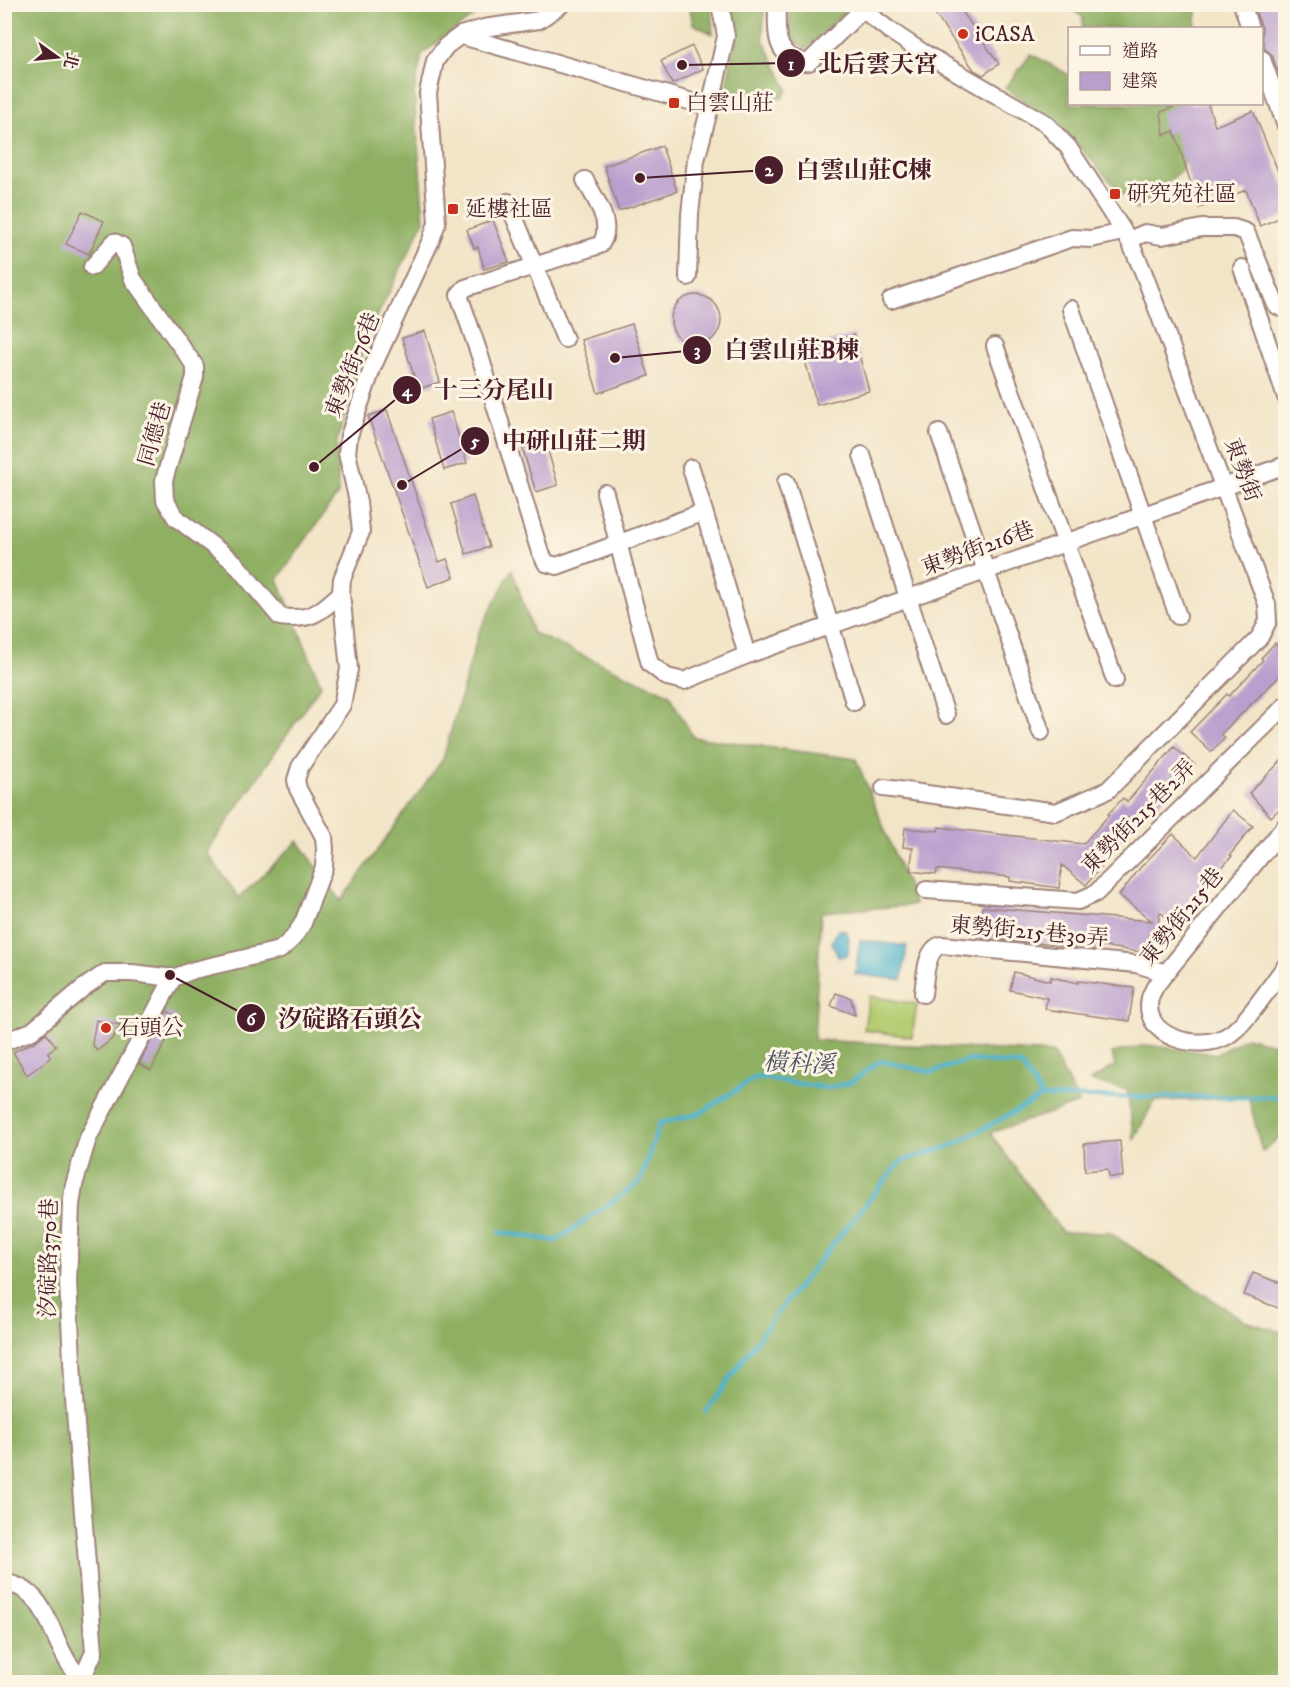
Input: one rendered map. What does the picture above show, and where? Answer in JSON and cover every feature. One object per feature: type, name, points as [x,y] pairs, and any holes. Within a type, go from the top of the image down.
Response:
[{"type":"street","points":[[461,35],[484,28],[539,20],[562,4]]},
{"type":"street","points":[[688,277],[690,214],[696,160],[726,36],[720,4]]},
{"type":"street","name":"東勢街","points":[[777,4],[778,40],[787,56],[805,63],[809,62],[864,6],[871,16],[922,52],[1045,123],[1068,147],[1126,236],[1143,271],[1267,604],[1268,621],[1260,637],[1108,790],[1056,812],[884,788]]},
{"type":"street","points":[[1242,4],[1250,27]]},
{"type":"street","points":[[461,35],[710,107]]},
{"type":"street","name":"東勢街76巷","points":[[173,978],[194,970],[280,950],[303,923],[324,867],[324,837],[298,789],[296,780],[300,767],[342,705],[349,669],[341,592],[342,579],[361,532],[358,502],[347,453],[349,436],[373,366],[437,223],[428,93],[435,61],[446,46],[461,35]]},
{"type":"street","points":[[1263,62],[1286,126]]},
{"type":"street","points":[[585,180],[605,221],[604,238],[600,245],[465,288],[459,299],[480,356],[539,549],[546,563],[557,566],[704,512]]},
{"type":"street","points":[[508,202],[565,339]]},
{"type":"street","points":[[891,300],[1072,238],[1145,233],[1162,236],[1202,228],[1234,228],[1246,232],[1276,305],[1286,310]]},
{"type":"street","name":"同德巷","points":[[92,267],[114,242],[122,246],[133,279],[195,366],[195,377],[164,480],[165,500],[176,518],[234,562],[280,617],[299,619],[320,611],[341,592]]},
{"type":"street","points":[[1242,268],[1286,397]]},
{"type":"street","points":[[1071,309],[1178,616]]},
{"type":"street","points":[[995,346],[1115,680]]},
{"type":"street","points":[[939,433],[1041,732]]},
{"type":"street","points":[[862,455],[946,716]]},
{"type":"street","points":[[1224,486],[1286,465]]},
{"type":"street","points":[[691,468],[747,655]]},
{"type":"street","points":[[786,482],[854,702]]},
{"type":"street","name":"東勢街216巷","points":[[605,493],[650,664],[667,677],[684,681],[830,625],[1224,486]]},
{"type":"street","name":"東勢街215巷2弄","points":[[926,890],[1078,901],[1096,893],[1286,705]]},
{"type":"street","name":"東勢街215巷","points":[[1286,825],[1156,985],[1150,998],[1150,1015],[1154,1023],[1164,1032],[1179,1040],[1209,1043],[1224,1037],[1240,1024],[1286,966]]},
{"type":"street","name":"東勢街215巷30弄","points":[[923,994],[931,953],[937,946],[942,945],[1136,964],[1166,973]]},
{"type":"street","points":[[4,1042],[32,1031],[83,988],[105,973],[132,973],[173,978]]},
{"type":"street","name":"汐碇路370巷","points":[[83,1681],[94,1652],[74,1399],[68,1282],[71,1205],[74,1185],[88,1138],[173,978]]},
{"type":"street","points":[[4,1583],[13,1584],[31,1594],[50,1622],[70,1666],[83,1681]]},
{"type":"green space","points":[[5,5],[517,5],[479,12],[422,54],[414,93],[424,221],[366,339],[337,442],[338,494],[278,579],[321,685],[207,852],[239,898],[298,841],[341,901],[443,759],[479,632],[512,569],[533,633],[669,694],[693,737],[856,759],[915,905],[821,912],[814,1040],[1053,1053],[1079,1103],[990,1133],[1062,1232],[1110,1233],[1245,1321],[1285,1333],[1285,1682],[5,1682]]},
{"type":"green space","points":[[689,5],[711,5],[713,34],[693,24]]},
{"type":"green space","points":[[732,5],[764,5],[763,39],[788,90],[782,98],[725,91],[736,38]]},
{"type":"green space","points":[[790,5],[844,5],[845,11],[806,49],[788,34]]},
{"type":"green space","points":[[1064,5],[1198,5],[1195,27],[1082,27],[1083,17]]},
{"type":"green space","points":[[1031,54],[1068,74],[1068,105],[1187,105],[1182,170],[1136,210],[1059,124],[1005,88]]},
{"type":"green space","points":[[869,996],[917,1004],[912,1037],[864,1030]]},
{"type":"green space","points":[[1285,1029],[1285,1133],[1262,1152],[1249,1098],[1154,1101],[1134,1140],[1127,1090],[1090,1081],[1115,1066],[1112,1053],[1146,1045],[1217,1054],[1246,1037],[1273,1044]]},
{"type":"water","points":[[838,930],[845,930],[849,938],[848,955],[838,957],[832,942]]},
{"type":"water","points":[[860,940],[907,946],[902,980],[855,974]]},
{"type":"building","name":"iCASA","points":[[928,4],[957,4],[999,64],[983,75],[974,70]]},
{"type":"building","points":[[1263,4],[1286,4],[1286,93],[1272,55],[1265,49],[1263,27],[1254,8]]},
{"type":"building","points":[[692,46],[703,69],[672,84],[661,61]]},
{"type":"building","points":[[1178,105],[1208,105],[1215,126],[1253,111],[1286,190],[1286,215],[1260,226],[1246,190],[1199,208],[1174,131],[1164,135],[1161,112]]},
{"type":"building","points":[[662,146],[677,191],[619,211],[604,166]]},
{"type":"building","points":[[82,211],[104,221],[89,254],[66,244]]},
{"type":"building","points":[[493,220],[509,262],[484,269],[478,247],[474,248],[467,230]]},
{"type":"building","points":[[696,295],[714,302],[721,320],[714,338],[696,345],[678,338],[671,320],[678,302]]},
{"type":"building","points":[[632,324],[649,376],[598,393],[581,340]]},
{"type":"building","points":[[425,331],[440,382],[418,389],[402,338]]},
{"type":"building","points":[[854,335],[869,391],[817,405],[802,349]]},
{"type":"building","points":[[387,410],[439,562],[447,559],[454,577],[428,587],[368,416]]},
{"type":"building","points":[[451,412],[467,463],[444,470],[429,419]]},
{"type":"building","points":[[543,434],[558,485],[536,492],[520,441]]},
{"type":"building","points":[[473,496],[489,547],[466,554],[451,504]]},
{"type":"building","points":[[1275,643],[1286,653],[1286,670],[1221,734],[1225,738],[1211,752],[1190,732],[1227,694],[1229,696],[1263,660],[1261,658]]},
{"type":"building","points":[[1174,747],[1195,765],[1157,806],[1154,804],[1123,835],[1100,863],[1103,865],[1086,885],[1062,865],[1059,888],[1010,881],[1010,877],[937,869],[936,874],[910,871],[913,848],[903,847],[905,828],[938,831],[939,827],[1083,844],[1123,798],[1127,802]]},
{"type":"building","points":[[1286,756],[1286,803],[1271,817],[1249,793]]},
{"type":"building","points":[[1233,810],[1253,826],[1230,855],[1232,856],[1189,905],[1190,907],[1175,925],[1160,912],[1154,954],[1094,945],[1094,948],[978,938],[982,907],[1152,921],[1119,895],[1140,868],[1173,834],[1197,857]]},
{"type":"building","points":[[1014,972],[1050,981],[1051,977],[1078,983],[1078,981],[1134,988],[1129,1021],[1045,1009],[1047,998],[1010,990]]},
{"type":"building","points":[[836,993],[851,998],[855,1015],[831,1006]]},
{"type":"building","points":[[167,1011],[178,1018],[151,1070],[139,1064]]},
{"type":"building","name":"石頭公","points":[[96,1020],[121,1025],[113,1038],[97,1051],[92,1044]]},
{"type":"building","points":[[46,1033],[56,1046],[48,1052],[50,1058],[27,1075],[13,1052],[36,1041]]},
{"type":"building","points":[[1120,1141],[1123,1177],[1109,1177],[1108,1169],[1085,1171],[1084,1144]]},
{"type":"building","points":[[1253,1273],[1286,1285],[1286,1311],[1244,1295]]},
{"type":"waterway","name":"橫科溪","points":[[499,1232],[556,1241],[640,1182],[660,1123],[699,1114],[756,1077],[826,1088],[850,1083],[880,1061],[932,1072],[970,1060],[1021,1065],[1042,1097],[1286,1097]]},
{"type":"waterway","points":[[706,1412],[775,1315],[901,1161],[951,1146],[1042,1097]]},
{"type":"place","name":"iCASA","points":[[963,34]]},
{"type":"place","name":"北后雲天宮","points":[[682,65]]},
{"type":"place","name":"白雲山莊","points":[[674,103]]},
{"type":"place","name":"白雲山莊C棟","points":[[640,178]]},
{"type":"place","name":"研究苑社區","points":[[1115,194]]},
{"type":"place","name":"延樓社區","points":[[453,209]]},
{"type":"place","name":"白雲山莊B棟","points":[[615,358]]},
{"type":"place","name":"十三分尾山","points":[[314,467]]},
{"type":"place","name":"中研山莊二期","points":[[402,485]]},
{"type":"place","name":"汐碇路石頭公","points":[[170,975]]},
{"type":"place","name":"石頭公","points":[[106,1028]]}]
